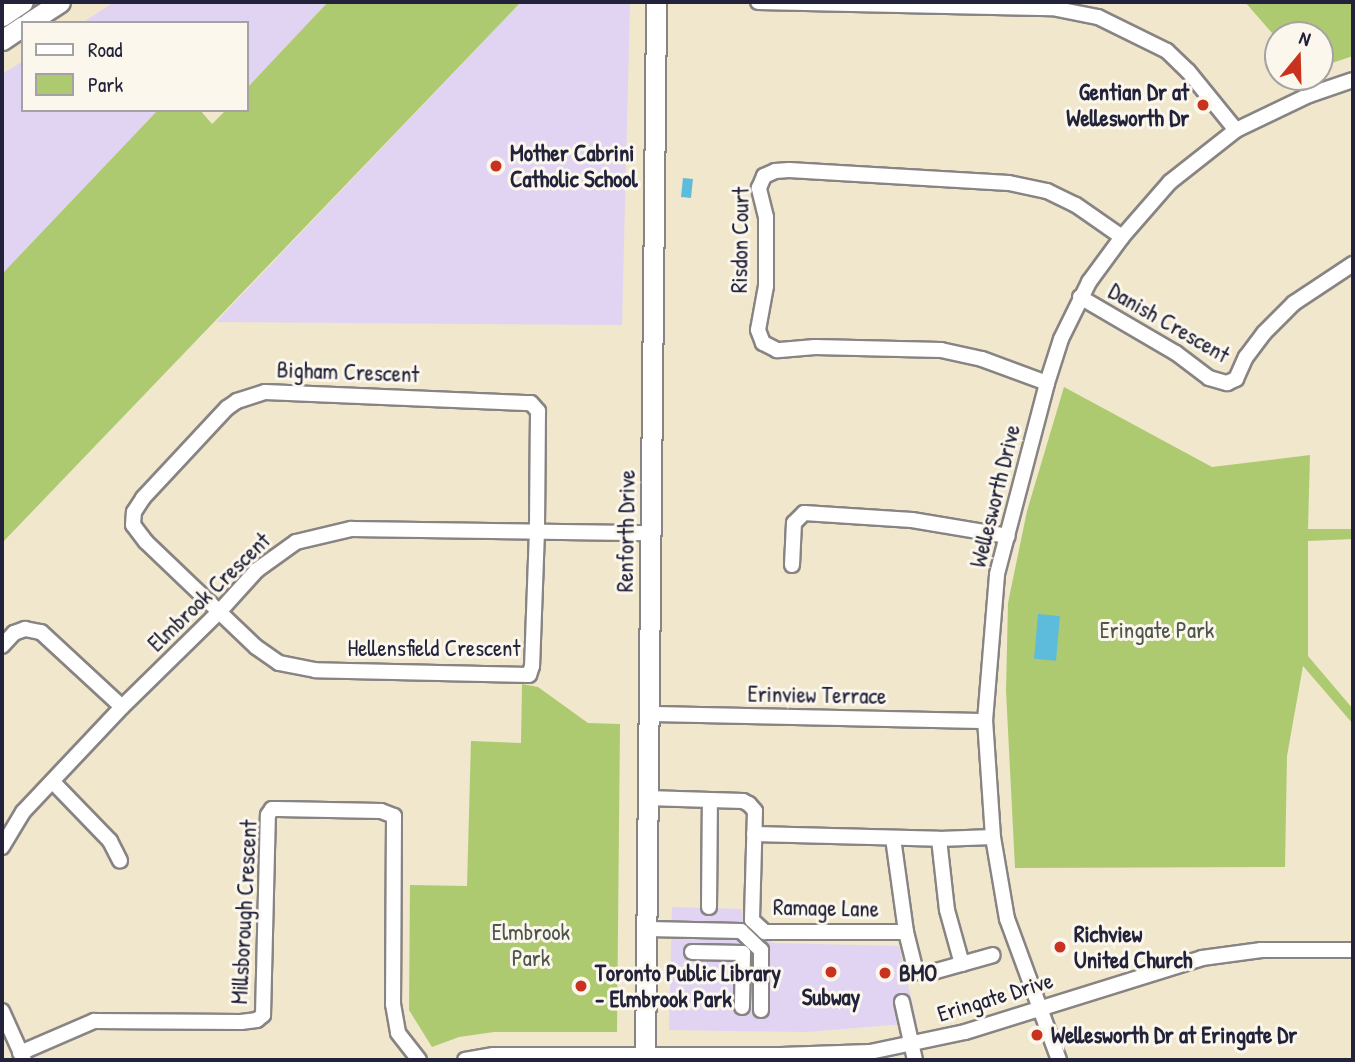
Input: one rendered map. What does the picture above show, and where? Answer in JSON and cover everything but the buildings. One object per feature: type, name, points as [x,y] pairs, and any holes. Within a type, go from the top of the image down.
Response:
[{"type":"main road","points":[[2,16],[23,2]]},
{"type":"main road","points":[[31,21],[60,2]]},
{"type":"main road","name":"Renforth Drive","points":[[645,1057],[656,2]]},
{"type":"main road","points":[[2,40],[21,27]]},
{"type":"street","points":[[758,2],[970,3],[1052,8],[1114,22],[1172,56],[1236,130]]},
{"type":"street","name":"Wellesworth Drive","points":[[1059,1060],[1007,919],[993,837],[985,721],[997,574],[1047,383],[1080,298],[1122,237],[1170,183],[1236,130],[1309,96],[1353,80]]},
{"type":"street","name":"Risdon Court","points":[[1047,383],[982,359],[941,350],[815,346],[794,351],[777,350],[763,343],[758,330],[766,286],[766,217],[759,188],[764,176],[775,171],[789,170],[1009,183],[1055,194],[1122,237]]},
{"type":"street","name":"Danish Crescent","points":[[1080,298],[1176,353],[1209,378],[1227,383],[1236,379],[1246,357],[1264,333],[1294,303],[1353,264]]},
{"type":"street","name":"Bigham Crescent","points":[[219,612],[146,542],[133,525],[134,512],[143,498],[227,408],[253,395],[265,392],[531,403],[538,411],[537,531]]},
{"type":"street","points":[[792,565],[794,523],[804,513],[912,520],[1008,536]]},
{"type":"street","name":"Elmbrook Crescent","points":[[2,847],[23,812],[122,707],[271,557],[296,542],[351,529],[650,533]]},
{"type":"street","name":"Hellensfield Crescent","points":[[219,612],[256,647],[279,663],[298,668],[528,675],[532,666],[537,531]]},
{"type":"street","points":[[2,646],[14,634],[25,629],[41,632],[122,707]]},
{"type":"street","name":"Erinview Terrace","points":[[649,715],[985,721]]},
{"type":"street","points":[[53,782],[110,841],[120,861]]},
{"type":"street","name":"Ramage Lane","points":[[647,798],[750,804],[755,811],[752,920],[765,932],[906,932]]},
{"type":"street","points":[[709,906],[710,800]]},
{"type":"street","name":"Millsborough Crescent","points":[[22,1057],[94,1021],[241,1022],[257,1020],[263,1015],[268,815],[272,809],[278,809],[381,811],[394,817],[393,1004],[398,1033],[419,1060]]},
{"type":"street","points":[[754,834],[939,839],[993,837]]},
{"type":"street","name":"Ramage Lane","points":[[893,838],[906,932],[916,972],[929,973],[993,955]]},
{"type":"street","points":[[939,839],[947,911],[962,964]]},
{"type":"street","points":[[648,929],[741,931],[761,950],[761,1010]]},
{"type":"street","name":"Eringate Drive","points":[[645,1057],[781,1058],[861,1053],[913,1045],[1211,956],[1261,950],[1353,950]]},
{"type":"street","points":[[692,952],[743,953],[742,1007]]},
{"type":"street","points":[[902,1002],[915,1060]]},
{"type":"street","points":[[2,1011],[22,1057]]},
{"type":"street","points":[[465,1060],[494,1055],[645,1057]]},
{"type":"shaded area","points":[[114,2],[328,2],[248,87],[248,21],[85,21]]},
{"type":"shaded area","name":"Mother Cabrini Catholic School","points":[[521,2],[630,2],[622,325],[216,322]]},
{"type":"shaded area","points":[[21,62],[21,112],[156,112],[2,274],[2,74]]},
{"type":"shaded area","points":[[672,907],[742,909],[744,926],[774,943],[899,946],[917,1023],[806,1032],[669,1030]]},
{"type":"green space","points":[[328,2],[521,2],[2,543],[2,274],[156,112],[202,112],[212,124],[224,112],[248,112],[248,87]]},
{"type":"green space","points":[[1245,2],[1353,2],[1353,56],[1334,62],[1334,21],[1264,21],[1264,24]]},
{"type":"green space","name":"Eringate Park","points":[[1064,387],[1212,467],[1310,455],[1308,529],[1353,529],[1353,539],[1308,541],[1308,656],[1353,709],[1353,724],[1303,666],[1287,756],[1285,867],[1015,868],[1006,691],[1008,603],[1027,511]]},
{"type":"green space","name":"Elmbrook Park","points":[[522,684],[538,687],[588,723],[620,724],[617,1032],[494,1032],[459,1037],[432,1047],[409,1010],[410,885],[467,886],[471,741],[521,743]]},
{"type":"water","points":[[683,178],[693,179],[691,198],[681,197]]},
{"type":"water","points":[[1038,614],[1060,616],[1056,661],[1034,659]]},
{"type":"place","name":"Gentian Dr at Wellesworth Dr","points":[[1203,105]]},
{"type":"place","name":"Mother Cabrini Catholic School","points":[[496,166]]},
{"type":"place","name":"Richview United Church","points":[[1060,947]]},
{"type":"place","name":"Subway","points":[[831,972]]},
{"type":"place","name":"BMO","points":[[885,973]]},
{"type":"place","name":"Toronto Public Library - Elmbrook Park","points":[[581,986]]},
{"type":"place","name":"Wellesworth Dr at Eringate Dr","points":[[1037,1035]]}]
